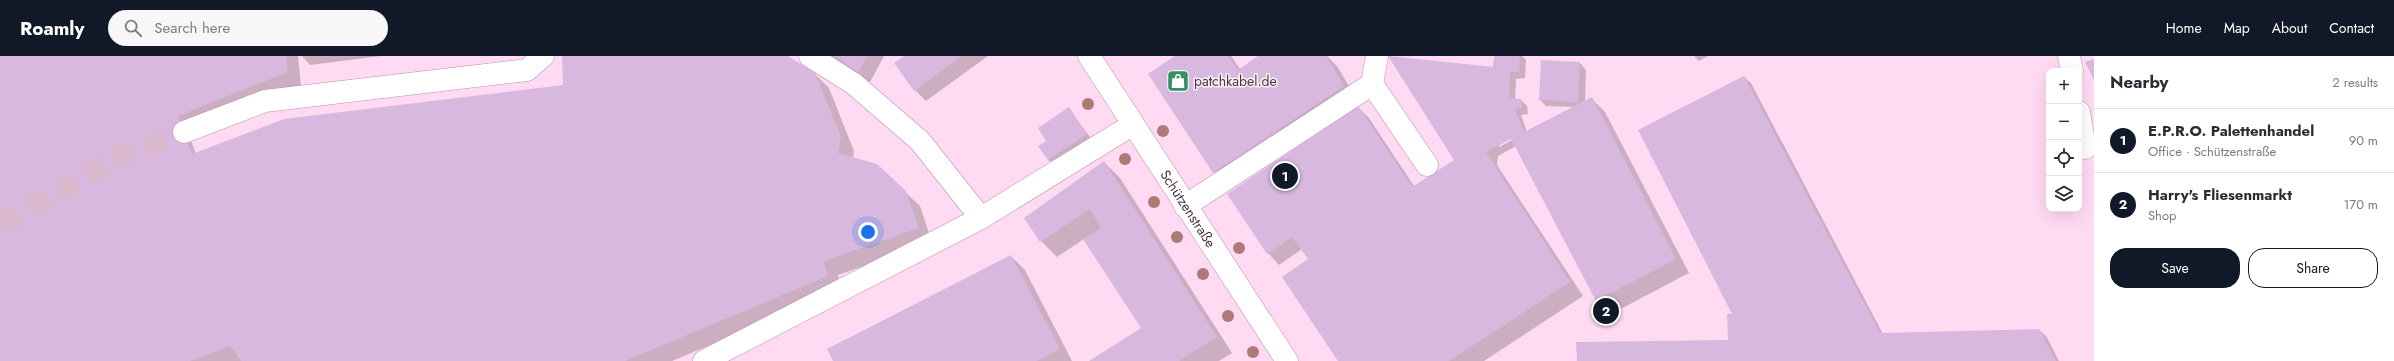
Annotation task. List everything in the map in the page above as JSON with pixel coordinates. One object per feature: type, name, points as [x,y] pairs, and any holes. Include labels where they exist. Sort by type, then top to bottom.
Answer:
[{"type":"street","points":[[184,132],[265,101],[527,70],[543,56]]},
{"type":"street","points":[[810,56],[854,84],[920,141],[981,218]]},
{"type":"street","name":"Schützenstraße","points":[[1089,56],[1132,125],[1287,361]]},
{"type":"street","points":[[1377,56],[1372,84],[1426,165]]},
{"type":"street","points":[[2069,56],[2071,68]]},
{"type":"street","points":[[1185,206],[1372,84]]},
{"type":"street","points":[[704,361],[981,218],[1132,125]]},
{"type":"street","points":[[2082,130],[2085,148]]},
{"type":"building","points":[[0,56],[286,56],[288,72],[178,116],[192,154],[284,119],[563,85],[562,56],[788,56],[815,73],[841,137],[838,153],[877,164],[906,191],[919,228],[824,261],[828,276],[625,361],[241,361],[230,346],[190,361],[0,361]]},
{"type":"building","points":[[834,56],[867,56],[858,72]]},
{"type":"building","points":[[904,56],[961,56],[914,91],[894,63]]},
{"type":"building","points":[[1175,56],[1228,56],[1238,70],[1258,56],[1326,56],[1344,86],[1213,173],[1148,74]]},
{"type":"building","points":[[1388,56],[1494,67],[1494,56],[1520,56],[1519,72],[1510,72],[1509,98],[1521,99],[1522,108],[1515,109],[1524,132],[1592,97],[1676,259],[1596,301],[1511,139],[1486,152],[1570,282],[1449,361],[1338,361],[1282,277],[1308,259],[1292,237],[1267,254],[1227,194],[1358,106],[1412,187],[1454,160]]},
{"type":"building","points":[[2094,59],[2094,80],[2085,62]]},
{"type":"building","points":[[1541,60],[1580,62],[1578,102],[1539,100]]},
{"type":"building","points":[[1744,76],[1880,333],[2039,329],[2056,361],[1577,361],[1576,342],[1728,340],[1727,314],[1732,314],[1638,130]]},
{"type":"building","points":[[1069,107],[1087,134],[1048,160],[1038,146],[1046,141],[1038,128]]},
{"type":"building","points":[[1104,161],[1217,337],[1179,361],[1089,361],[1141,328],[1083,239],[1101,228],[1090,209],[1040,242],[1024,218]]},
{"type":"building","points":[[1011,255],[1060,349],[1037,361],[833,361],[827,349]]},
{"type":"tunnel","points":[[0,225],[123,155],[184,132]]},
{"type":"place","name":"patchkabel.de","points":[[1178,81]]},
{"type":"place","name":"E.P.R.O. Palettenhandel","points":[[1285,176]]},
{"type":"place","name":"Harry's Fliesenmarkt","points":[[1606,311]]}]
